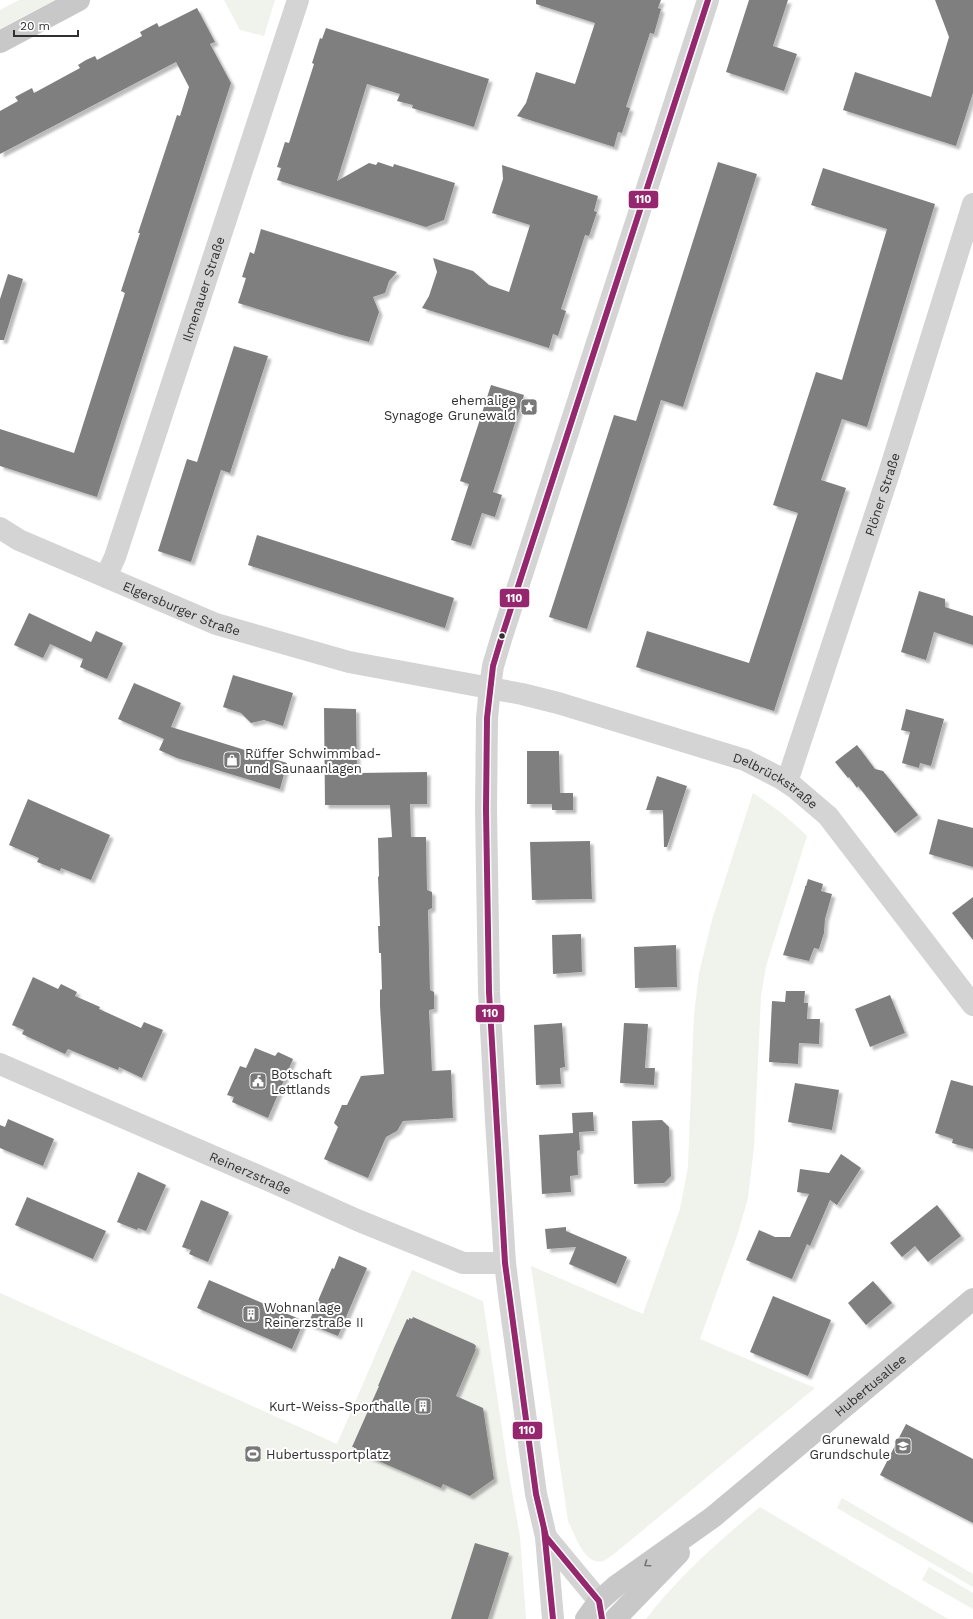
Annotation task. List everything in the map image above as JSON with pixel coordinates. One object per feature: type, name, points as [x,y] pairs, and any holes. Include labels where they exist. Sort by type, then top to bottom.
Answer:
[{"type":"main road","points":[[0,42],[79,0]]},
{"type":"main road","name":"Hubertusallee","points":[[586,1619],[601,1610],[616,1586],[713,1517],[973,1299]]},
{"type":"main road","name":"Hubertusallee","points":[[615,1619],[713,1517]]},
{"type":"street","name":"Ilmenauer Straße","points":[[106,578],[117,549],[298,0]]},
{"type":"street","points":[[553,1619],[546,1537],[536,1494],[505,1263],[489,992],[486,809],[487,718],[493,666],[502,636],[708,0]]},
{"type":"street","name":"Plöner Straße","points":[[787,782],[887,477],[973,204]]},
{"type":"street","name":"Elgersburger Straße","points":[[0,528],[19,540],[216,624],[349,662],[490,688]]},
{"type":"street","name":"Delbrückstraße","points":[[490,688],[558,703],[745,760],[787,782],[828,816],[973,1005]]},
{"type":"street","name":"Reinerzstraße","points":[[0,1064],[356,1220],[462,1263],[505,1263]]},
{"type":"street","points":[[546,1537],[601,1610]]},
{"type":"shaded area","points":[[19,0],[55,0],[0,29],[0,10]]},
{"type":"shaded area","points":[[224,0],[275,0],[264,36],[240,30]]},
{"type":"shaded area","points":[[753,793],[781,813],[807,836],[766,966],[761,996],[754,1146],[748,1198],[737,1236],[700,1339],[815,1388],[614,1554],[603,1561],[596,1561],[590,1559],[585,1554],[568,1521],[531,1266],[643,1314],[680,1209],[688,1167],[694,1015],[699,973],[712,920]]},
{"type":"shaded area","name":"Hubertussportplatz","points":[[412,1270],[483,1301],[507,1463],[520,1537],[526,1619],[0,1619],[0,1293],[337,1444]]},
{"type":"shaded area","points":[[842,1498],[973,1574],[973,1587],[837,1508]]},
{"type":"shaded area","points":[[760,1507],[948,1619],[646,1619],[685,1574],[729,1533]]},
{"type":"shaded area","points":[[929,1567],[973,1593],[973,1609],[922,1580]]},
{"type":"building","points":[[536,0],[661,0],[658,8],[661,9],[654,34],[650,33],[626,107],[630,108],[622,133],[618,132],[614,147],[517,116],[526,103],[536,72],[575,84],[595,23],[536,4]]},
{"type":"building","points":[[749,0],[788,0],[773,46],[797,54],[784,91],[726,72]]},
{"type":"building","points":[[935,0],[973,0],[973,93],[956,146],[843,110],[855,72],[931,97],[949,37]]},
{"type":"building","points":[[197,8],[215,42],[210,44],[231,83],[97,497],[0,466],[0,429],[74,453],[125,293],[121,291],[140,233],[138,233],[177,115],[180,116],[189,87],[176,62],[0,154],[0,111],[18,101],[15,97],[32,88],[34,93],[80,68],[78,65],[86,60],[95,56],[97,60],[142,36],[140,32],[157,23],[159,27]]},
{"type":"building","points":[[326,28],[489,79],[474,127],[412,108],[413,105],[397,101],[400,94],[367,84],[337,181],[369,163],[376,165],[378,162],[393,167],[394,164],[455,183],[444,220],[426,227],[277,180],[281,168],[277,167],[285,142],[289,143],[314,64],[312,63],[320,38],[322,39]]},
{"type":"building","points":[[718,162],[757,174],[683,407],[661,400],[587,629],[549,617],[614,415],[636,421]]},
{"type":"building","points":[[502,165],[598,196],[594,211],[597,212],[589,236],[585,235],[561,309],[566,311],[558,336],[553,334],[549,348],[422,308],[429,296],[437,272],[433,258],[473,271],[489,285],[509,292],[530,225],[492,213],[503,179]]},
{"type":"building","points":[[823,168],[935,204],[867,427],[842,419],[821,480],[846,488],[774,711],[636,667],[647,631],[749,663],[798,513],[773,505],[816,372],[842,380],[887,229],[811,205]]},
{"type":"building","points":[[261,229],[397,272],[389,281],[385,293],[373,297],[379,312],[369,342],[238,303],[246,278],[242,277],[250,252],[254,254]]},
{"type":"building","points":[[8,274],[23,279],[4,340],[0,340],[0,299]]},
{"type":"building","points":[[234,346],[268,356],[230,473],[221,470],[191,562],[158,551],[187,459],[197,462]]},
{"type":"building","points":[[491,385],[524,395],[493,492],[502,495],[495,517],[482,513],[471,546],[451,540],[469,484],[460,481]]},
{"type":"building","points":[[257,535],[454,598],[445,628],[248,565]]},
{"type":"building","points":[[919,591],[945,599],[945,607],[973,616],[973,645],[934,632],[926,660],[901,652]]},
{"type":"building","points":[[29,613],[91,642],[96,631],[123,643],[107,679],[80,667],[83,659],[50,644],[43,658],[14,645]]},
{"type":"building","points":[[233,675],[293,693],[283,726],[264,720],[251,723],[241,713],[223,707]]},
{"type":"building","points":[[134,683],[181,703],[171,727],[287,763],[280,789],[177,758],[159,750],[164,739],[118,719]]},
{"type":"building","points":[[324,708],[356,709],[357,773],[427,772],[427,804],[410,804],[411,837],[426,837],[427,890],[432,892],[432,908],[428,910],[430,990],[434,992],[434,1009],[429,1010],[432,1071],[451,1070],[453,1118],[403,1121],[397,1131],[386,1137],[368,1178],[324,1159],[338,1127],[334,1123],[342,1105],[347,1105],[361,1076],[384,1074],[380,1006],[380,990],[382,989],[381,953],[379,953],[378,926],[380,926],[378,838],[392,837],[390,805],[325,805]]},
{"type":"building","points":[[906,709],[944,719],[931,766],[920,763],[919,768],[902,763],[910,732],[901,730]]},
{"type":"building","points":[[857,745],[875,769],[883,771],[918,815],[895,833],[858,786],[857,788],[835,762]]},
{"type":"building","points":[[527,751],[559,751],[560,793],[573,793],[573,810],[552,810],[552,804],[527,804]]},
{"type":"building","points":[[657,776],[687,786],[667,847],[664,847],[663,810],[646,810]]},
{"type":"building","points":[[28,799],[110,835],[91,880],[61,868],[60,871],[37,862],[39,858],[9,845]]},
{"type":"building","points":[[938,819],[973,828],[973,867],[929,854]]},
{"type":"building","points":[[590,841],[592,899],[532,900],[530,842]]},
{"type":"building","points":[[808,879],[823,884],[821,891],[832,894],[819,949],[814,948],[809,961],[783,955]]},
{"type":"building","points":[[973,897],[973,940],[952,913]]},
{"type":"building","points":[[581,934],[582,972],[553,974],[552,935]]},
{"type":"building","points":[[676,945],[677,987],[635,988],[634,947]]},
{"type":"building","points":[[33,977],[58,989],[61,984],[77,992],[75,996],[100,1007],[99,1009],[141,1028],[144,1022],[163,1030],[142,1078],[119,1067],[118,1070],[68,1049],[65,1054],[22,1034],[24,1030],[12,1025]]},
{"type":"building","points":[[786,991],[805,991],[804,1003],[808,1003],[807,1019],[820,1019],[819,1044],[799,1043],[798,1064],[769,1062],[772,1001],[785,1002]]},
{"type":"building","points":[[890,995],[905,1033],[870,1047],[855,1009]]},
{"type":"building","points":[[562,1023],[565,1067],[560,1068],[561,1084],[536,1085],[534,1025]]},
{"type":"building","points":[[624,1023],[648,1024],[645,1068],[655,1068],[654,1085],[620,1083]]},
{"type":"building","name":"Botschaft Lettlands","points":[[255,1048],[275,1056],[278,1052],[293,1059],[268,1118],[232,1102],[234,1097],[227,1095],[240,1066],[246,1068]]},
{"type":"building","points":[[951,1080],[973,1086],[973,1149],[952,1143],[953,1139],[935,1133]]},
{"type":"building","points":[[795,1083],[839,1090],[832,1130],[788,1122]]},
{"type":"building","points":[[593,1112],[594,1131],[579,1132],[580,1150],[577,1151],[578,1175],[570,1176],[571,1192],[542,1194],[539,1135],[573,1133],[572,1113]]},
{"type":"building","points":[[8,1119],[54,1139],[43,1166],[0,1148],[0,1125],[5,1127]]},
{"type":"building","points":[[662,1120],[669,1127],[671,1176],[664,1183],[634,1184],[632,1121]]},
{"type":"building","points":[[841,1154],[861,1168],[837,1205],[830,1200],[810,1246],[807,1244],[792,1279],[746,1260],[759,1230],[775,1237],[790,1237],[809,1194],[797,1192],[800,1169],[829,1173]]},
{"type":"building","points":[[138,1172],[166,1185],[146,1231],[138,1228],[137,1230],[117,1222]]},
{"type":"building","points":[[27,1197],[106,1231],[93,1259],[15,1225]]},
{"type":"building","points":[[201,1200],[229,1212],[208,1262],[189,1254],[191,1250],[182,1247]]},
{"type":"building","points":[[937,1205],[961,1236],[928,1262],[915,1246],[902,1257],[890,1243]]},
{"type":"building","points":[[566,1227],[566,1231],[627,1257],[616,1284],[569,1264],[576,1247],[547,1249],[545,1229]]},
{"type":"building","points":[[339,1256],[367,1268],[338,1336],[308,1324],[332,1268],[334,1269]]},
{"type":"building","name":"Wohnanlage Reinerzstraße II","points":[[209,1280],[304,1321],[292,1349],[197,1308]]},
{"type":"building","points":[[873,1281],[892,1303],[866,1325],[848,1303]]},
{"type":"building","points":[[773,1296],[831,1320],[808,1376],[750,1352]]},
{"type":"building","name":"Kurt-Weiss-Sporthalle","points":[[413,1317],[476,1346],[456,1396],[483,1408],[494,1479],[470,1496],[443,1484],[441,1488],[353,1450],[354,1447],[352,1447],[407,1319],[412,1319]]},
{"type":"building","points":[[906,1424],[973,1459],[973,1523],[880,1475]]},
{"type":"building","points":[[475,1543],[509,1553],[488,1619],[451,1619]]},
{"type":"transit line","name":"110","points":[[602,1619],[599,1601],[546,1537],[536,1494],[505,1263],[489,992],[486,809],[487,718],[493,666],[502,636],[708,0]]},
{"type":"transit line","name":"110","points":[[544,1529],[553,1619]]},
{"type":"place","name":"ehemalige Synagoge Grunewald","points":[[529,407]]},
{"type":"place","name":"Rüffer Schwimmbad- und Saunaanlagen","points":[[232,760]]},
{"type":"place","name":"Botschaft Lettlands","points":[[258,1081]]},
{"type":"place","name":"Wohnanlage Reinerzstraße II","points":[[251,1314]]},
{"type":"place","name":"Kurt-Weiss-Sporthalle","points":[[423,1406]]},
{"type":"place","name":"Grunewald Grundschule","points":[[903,1446]]},
{"type":"place","name":"Hubertussportplatz","points":[[253,1454]]}]
